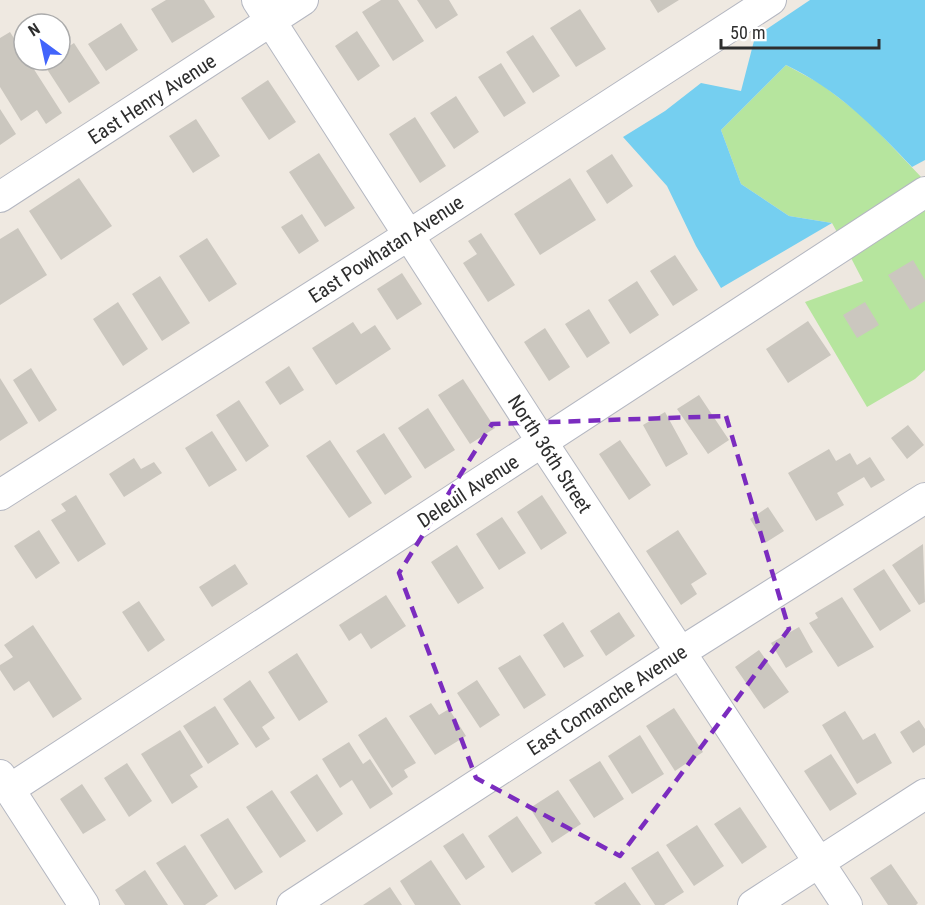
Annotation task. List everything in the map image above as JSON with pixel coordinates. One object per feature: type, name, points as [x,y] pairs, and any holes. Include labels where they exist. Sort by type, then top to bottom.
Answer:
[{"type":"street","name":"East Henry Avenue","points":[[0,197],[264,11],[303,0]]},
{"type":"street","name":"East Powhatan Avenue","points":[[0,495],[409,235],[771,0]]},
{"type":"street","name":"North 36th Street","points":[[264,11],[542,442],[847,905]]},
{"type":"street","name":"Deleuil Avenue","points":[[5,782],[542,442],[925,192]]},
{"type":"street","name":"East Comanche Avenue","points":[[292,905],[681,652],[925,498]]},
{"type":"street","points":[[5,782],[84,905]]},
{"type":"street","points":[[753,905],[925,794]]},
{"type":"highlighted area","points":[[726,416],[789,629],[620,856],[476,778],[399,573],[492,424]]},
{"type":"green space","points":[[786,65],[821,84],[865,118],[923,179],[838,234],[832,223],[789,216],[741,184],[721,130]]},
{"type":"green space","points":[[925,207],[925,370],[915,379],[867,407],[805,302],[863,281],[850,256]]},
{"type":"water","points":[[810,0],[925,0],[925,160],[912,167],[869,123],[838,97],[822,85],[786,65],[721,130],[741,184],[789,216],[832,223],[721,288],[696,246],[667,186],[623,137],[665,111],[701,83],[741,91],[755,37]]},
{"type":"building","points":[[166,0],[204,0],[215,17],[172,43],[151,9]]},
{"type":"building","points":[[381,0],[398,0],[424,41],[393,61],[362,12]]},
{"type":"building","points":[[417,0],[449,0],[458,15],[436,29]]},
{"type":"building","points":[[650,0],[679,0],[658,13]]},
{"type":"building","points":[[580,9],[606,49],[576,67],[550,28]]},
{"type":"building","points":[[121,23],[138,50],[106,71],[88,44]]},
{"type":"building","points":[[357,31],[380,66],[358,81],[335,46]]},
{"type":"building","points":[[10,32],[12,35],[12,72],[36,72],[62,113],[46,124],[37,110],[21,121],[0,87],[0,38]]},
{"type":"building","points":[[533,35],[560,76],[533,93],[506,52]]},
{"type":"building","points":[[74,43],[100,83],[69,103],[49,72],[72,72],[72,44]]},
{"type":"building","points":[[501,63],[526,103],[504,117],[478,77]]},
{"type":"building","points":[[268,80],[296,122],[269,140],[241,98]]},
{"type":"building","points":[[456,96],[479,132],[454,149],[430,113]]},
{"type":"building","points":[[0,109],[16,134],[0,145]]},
{"type":"building","points":[[415,117],[446,166],[420,183],[389,134]]},
{"type":"building","points":[[196,119],[220,156],[193,173],[169,136]]},
{"type":"building","points":[[319,153],[355,208],[325,227],[289,172]]},
{"type":"building","points":[[612,154],[633,186],[607,204],[586,171]]},
{"type":"building","points":[[79,178],[112,226],[61,260],[29,211]]},
{"type":"building","points":[[570,178],[596,220],[540,255],[514,214]]},
{"type":"building","points":[[302,214],[319,241],[299,254],[281,227]]},
{"type":"building","points":[[18,228],[47,275],[0,305],[0,239]]},
{"type":"building","points":[[481,233],[515,285],[488,302],[463,263],[477,254],[468,241]]},
{"type":"building","points":[[207,238],[237,284],[209,302],[179,256]]},
{"type":"building","points":[[675,255],[698,290],[673,306],[650,271]]},
{"type":"building","points":[[913,260],[925,280],[925,301],[910,310],[888,275]]},
{"type":"building","points":[[402,273],[422,304],[397,320],[377,289]]},
{"type":"building","points":[[160,276],[190,323],[162,341],[132,294]]},
{"type":"building","points":[[637,281],[659,315],[630,334],[608,300]]},
{"type":"building","points":[[118,302],[148,349],[123,366],[93,319]]},
{"type":"building","points":[[865,302],[879,325],[857,338],[843,315]]},
{"type":"building","points":[[589,309],[610,343],[587,358],[565,324]]},
{"type":"building","points":[[808,321],[831,355],[788,383],[766,349]]},
{"type":"building","points":[[353,322],[361,334],[375,325],[391,349],[336,385],[312,348]]},
{"type":"building","points":[[545,328],[570,367],[549,381],[524,342]]},
{"type":"building","points":[[289,366],[304,390],[280,405],[265,382]]},
{"type":"building","points":[[31,368],[57,410],[39,422],[13,380]]},
{"type":"building","points":[[0,378],[28,423],[0,441]]},
{"type":"building","points":[[463,379],[495,428],[470,444],[438,395]]},
{"type":"building","points":[[699,395],[729,440],[708,454],[677,409]]},
{"type":"building","points":[[239,400],[269,446],[246,462],[216,415]]},
{"type":"building","points":[[428,408],[455,450],[425,469],[398,428]]},
{"type":"building","points":[[665,412],[688,454],[666,467],[643,425]]},
{"type":"building","points":[[908,425],[924,445],[907,459],[891,438]]},
{"type":"building","points":[[212,431],[237,470],[209,487],[185,448]]},
{"type":"building","points":[[384,433],[412,477],[385,495],[356,451]]},
{"type":"building","points":[[330,440],[372,503],[349,518],[306,456]]},
{"type":"building","points":[[620,440],[651,485],[629,500],[599,454]]},
{"type":"building","points":[[829,449],[836,461],[850,453],[857,465],[870,457],[885,480],[871,488],[864,477],[837,493],[844,505],[816,521],[788,473]]},
{"type":"building","points":[[134,458],[141,469],[154,462],[162,473],[124,497],[109,474]]},
{"type":"building","points":[[76,495],[106,544],[78,562],[51,520],[66,511],[61,504]]},
{"type":"building","points":[[542,495],[567,533],[541,550],[517,512]]},
{"type":"building","points":[[768,507],[784,531],[765,543],[750,519]]},
{"type":"building","points":[[502,517],[526,553],[499,570],[476,534]]},
{"type":"building","points":[[39,530],[60,563],[36,579],[14,546]]},
{"type":"building","points":[[678,530],[707,574],[691,584],[697,594],[681,605],[646,551]]},
{"type":"building","points":[[923,544],[925,602],[919,605],[892,565]]},
{"type":"building","points":[[457,545],[484,588],[458,604],[431,562]]},
{"type":"building","points":[[235,564],[248,584],[212,607],[199,587]]},
{"type":"building","points":[[884,569],[911,611],[880,631],[853,589]]},
{"type":"building","points":[[386,595],[406,626],[371,649],[361,633],[349,641],[339,625]]},
{"type":"building","points":[[842,597],[874,647],[838,667],[809,623],[818,618],[815,613]]},
{"type":"building","points":[[139,601],[165,640],[148,652],[122,612]]},
{"type":"building","points":[[619,612],[635,636],[606,656],[590,631]]},
{"type":"building","points":[[563,622],[584,656],[564,668],[543,635]]},
{"type":"building","points":[[33,625],[82,699],[53,718],[29,681],[14,691],[0,670],[0,665],[13,657],[4,645]]},
{"type":"building","points":[[799,627],[813,652],[786,668],[771,643]]},
{"type":"building","points":[[759,650],[789,692],[764,709],[735,667]]},
{"type":"building","points":[[297,653],[328,702],[299,721],[268,672]]},
{"type":"building","points":[[520,655],[546,695],[524,709],[498,668]]},
{"type":"building","points":[[250,680],[275,718],[262,727],[270,739],[256,748],[223,699]]},
{"type":"building","points":[[477,680],[500,715],[480,728],[457,693]]},
{"type":"building","points":[[431,703],[439,715],[449,709],[466,736],[435,755],[409,716]]},
{"type":"building","points":[[215,706],[239,744],[208,764],[183,726]]},
{"type":"building","points":[[674,708],[703,752],[675,771],[646,726]]},
{"type":"building","points":[[845,711],[863,740],[875,733],[892,763],[857,784],[822,725]]},
{"type":"building","points":[[386,717],[416,763],[404,770],[408,777],[392,788],[358,735]]},
{"type":"building","points":[[919,720],[925,729],[925,745],[913,753],[900,732]]},
{"type":"building","points":[[180,730],[203,767],[190,775],[198,787],[172,804],[141,754]]},
{"type":"building","points":[[640,735],[664,774],[632,794],[608,756]]},
{"type":"building","points":[[349,742],[363,764],[370,759],[393,794],[370,809],[352,780],[340,788],[322,759]]},
{"type":"building","points":[[831,754],[857,794],[830,811],[804,771]]},
{"type":"building","points":[[600,761],[624,799],[594,818],[569,780]]},
{"type":"building","points":[[127,763],[152,801],[129,817],[104,778]]},
{"type":"building","points":[[317,774],[343,814],[317,832],[290,792]]},
{"type":"building","points":[[82,784],[106,820],[83,834],[60,799]]},
{"type":"building","points":[[272,790],[306,841],[280,858],[246,807]]},
{"type":"building","points":[[558,790],[581,824],[552,843],[530,808]]},
{"type":"building","points":[[740,807],[767,847],[742,864],[714,824]]},
{"type":"building","points":[[517,816],[542,853],[512,873],[488,836]]},
{"type":"building","points":[[228,818],[263,872],[235,890],[200,835]]},
{"type":"building","points":[[697,825],[724,866],[694,886],[666,845]]},
{"type":"building","points":[[463,833],[485,867],[466,880],[443,846]]},
{"type":"building","points":[[185,845],[218,896],[205,905],[184,905],[156,863]]},
{"type":"building","points":[[658,851],[684,892],[664,905],[655,905],[631,868]]},
{"type":"building","points":[[431,860],[461,905],[415,905],[400,881]]},
{"type":"building","points":[[891,864],[918,903],[916,905],[888,905],[870,878]]},
{"type":"building","points":[[145,870],[168,905],[125,905],[115,890]]},
{"type":"building","points":[[625,882],[641,905],[596,905],[594,903]]},
{"type":"building","points":[[390,887],[402,905],[363,905]]}]
